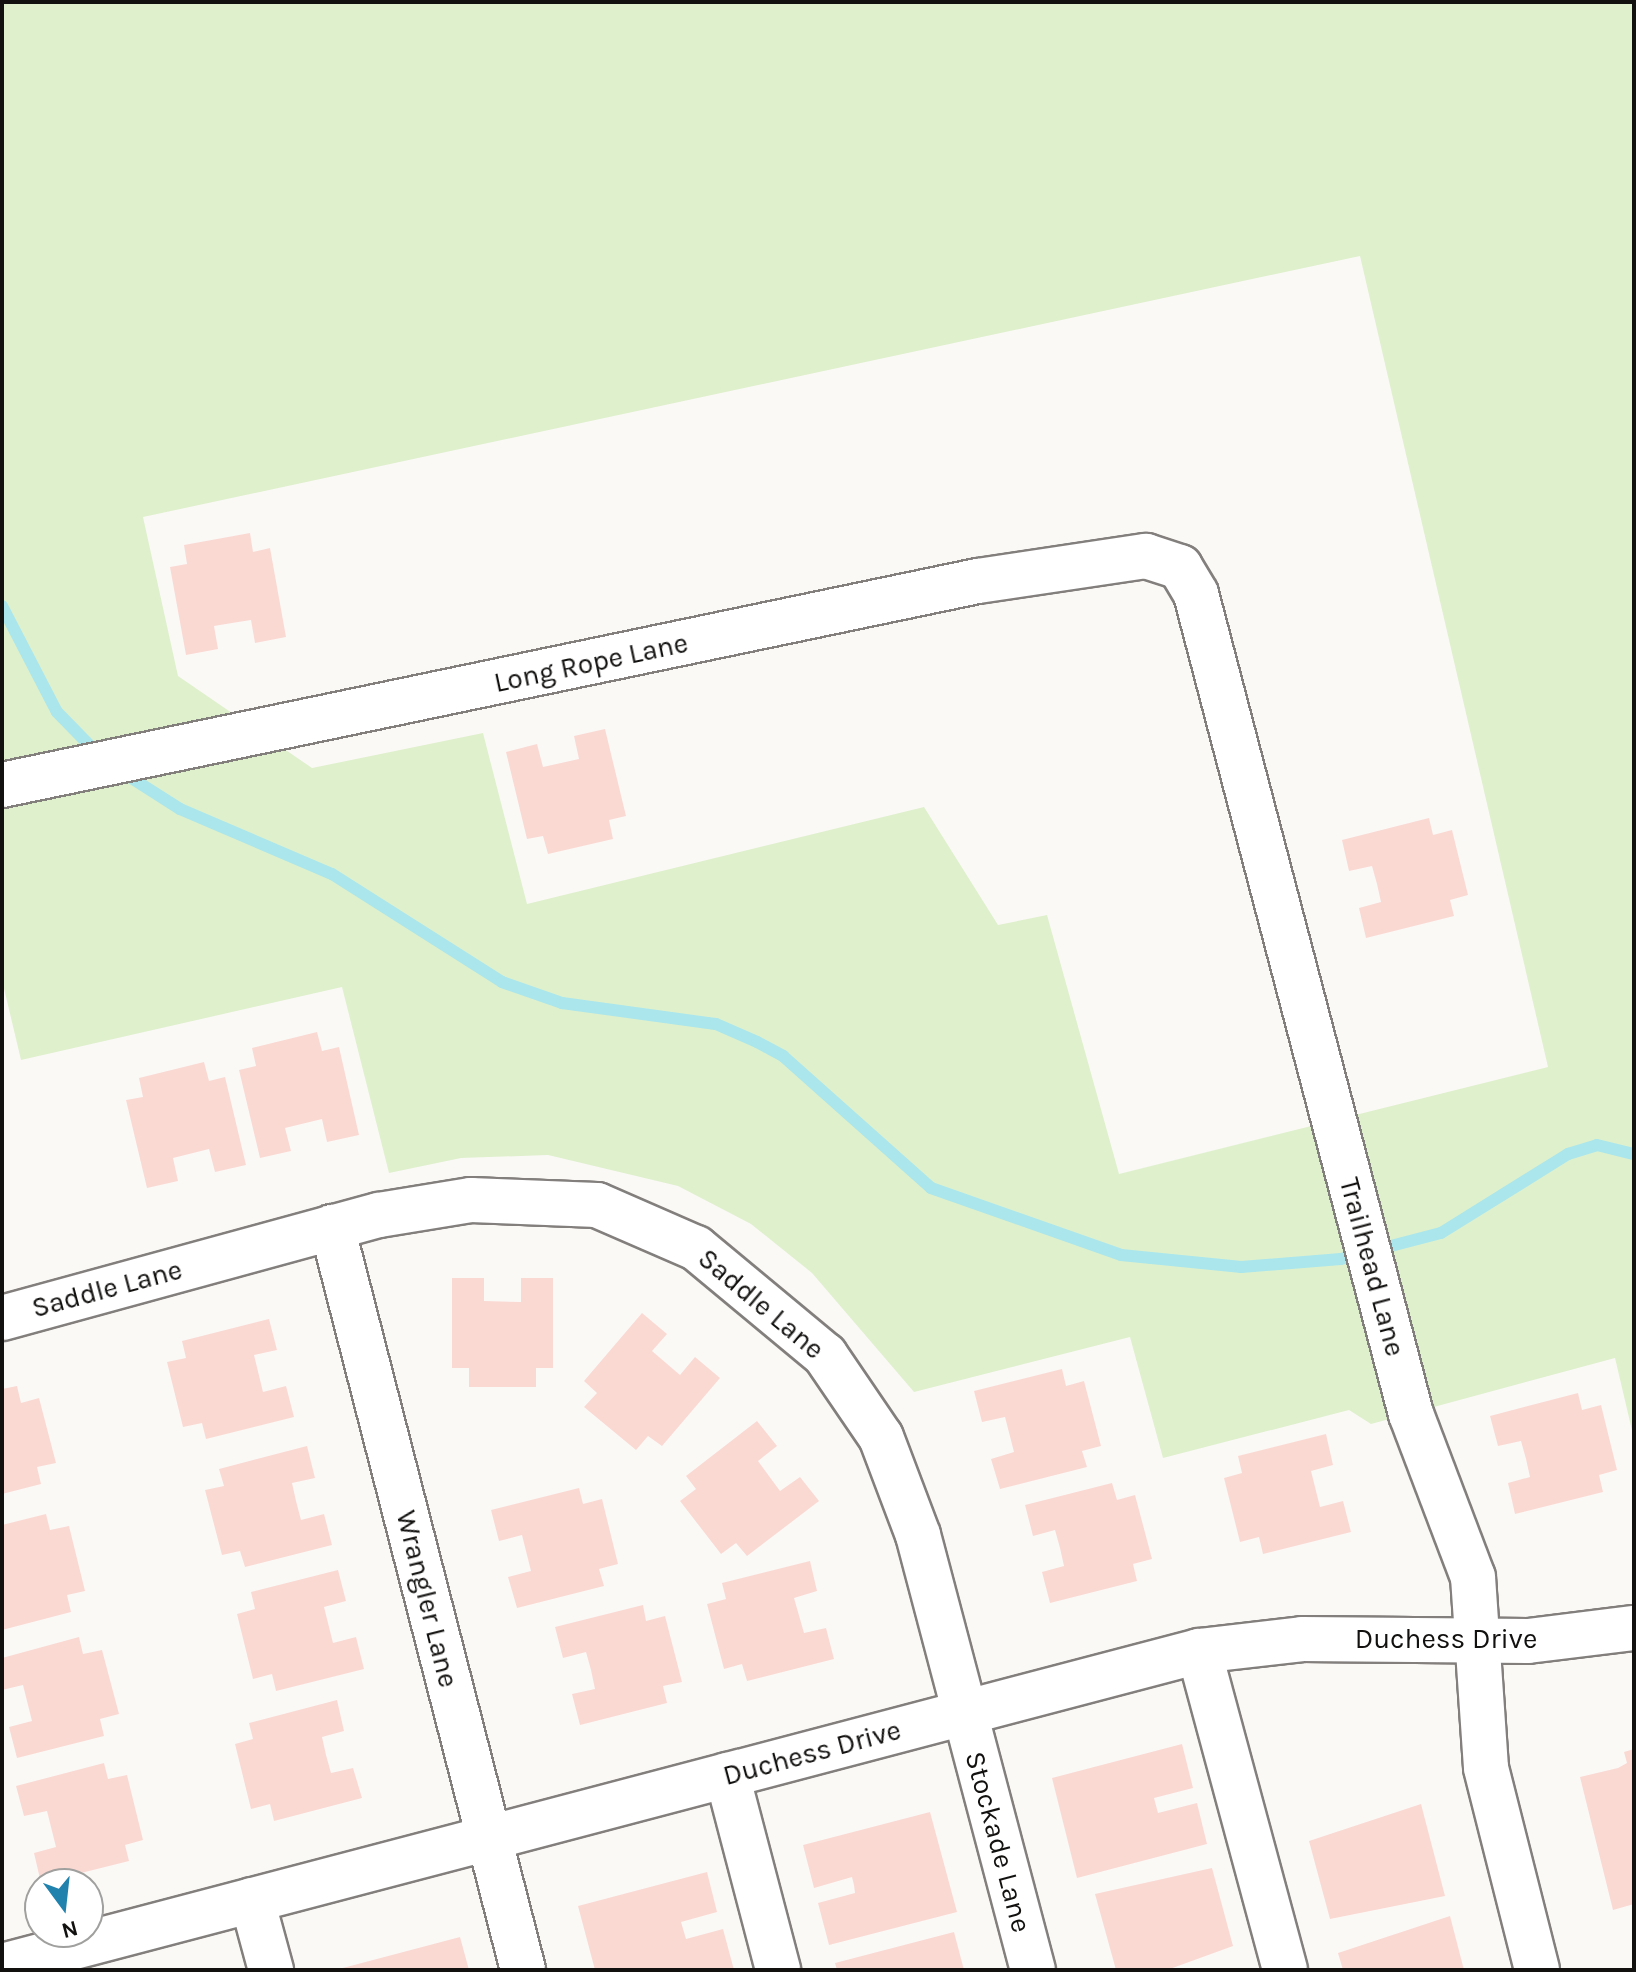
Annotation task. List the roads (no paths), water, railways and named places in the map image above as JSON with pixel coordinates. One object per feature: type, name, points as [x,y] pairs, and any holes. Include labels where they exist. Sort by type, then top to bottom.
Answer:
[{"type":"street","name":"Long Rope Lane","points":[[2,785],[978,581],[1146,556],[1180,567]]},
{"type":"street","name":"Trailhead Lane","points":[[1180,567],[1196,594],[1411,1414],[1466,1554],[1482,1642],[1486,1768],[1537,1970]]},
{"type":"street","name":"Saddle Lane","points":[[2,1318],[332,1227],[471,1200],[597,1205],[650,1223],[740,1280],[825,1355],[881,1437],[918,1535],[962,1713]]},
{"type":"street","name":"Wrangler Lane","points":[[332,1227],[523,1970]]},
{"type":"street","name":"Duchess Drive","points":[[2,1966],[1199,1651],[1302,1639],[1482,1642],[1634,1628]]},
{"type":"street","points":[[1199,1651],[1285,1970]]},
{"type":"street","name":"Stockade Lane","points":[[962,1713],[1033,1970]]},
{"type":"street","points":[[727,1775],[778,1970]]},
{"type":"street","points":[[252,1900],[271,1970]]},
{"type":"waterway","points":[[2,606],[57,712],[97,753]]},
{"type":"waterway","points":[[122,772],[180,809],[332,874],[502,982],[562,1003],[716,1024],[757,1042],[783,1056],[931,1188],[1121,1255],[1241,1267],[1341,1259],[1441,1233],[1568,1154],[1597,1145],[1634,1154]]}]
